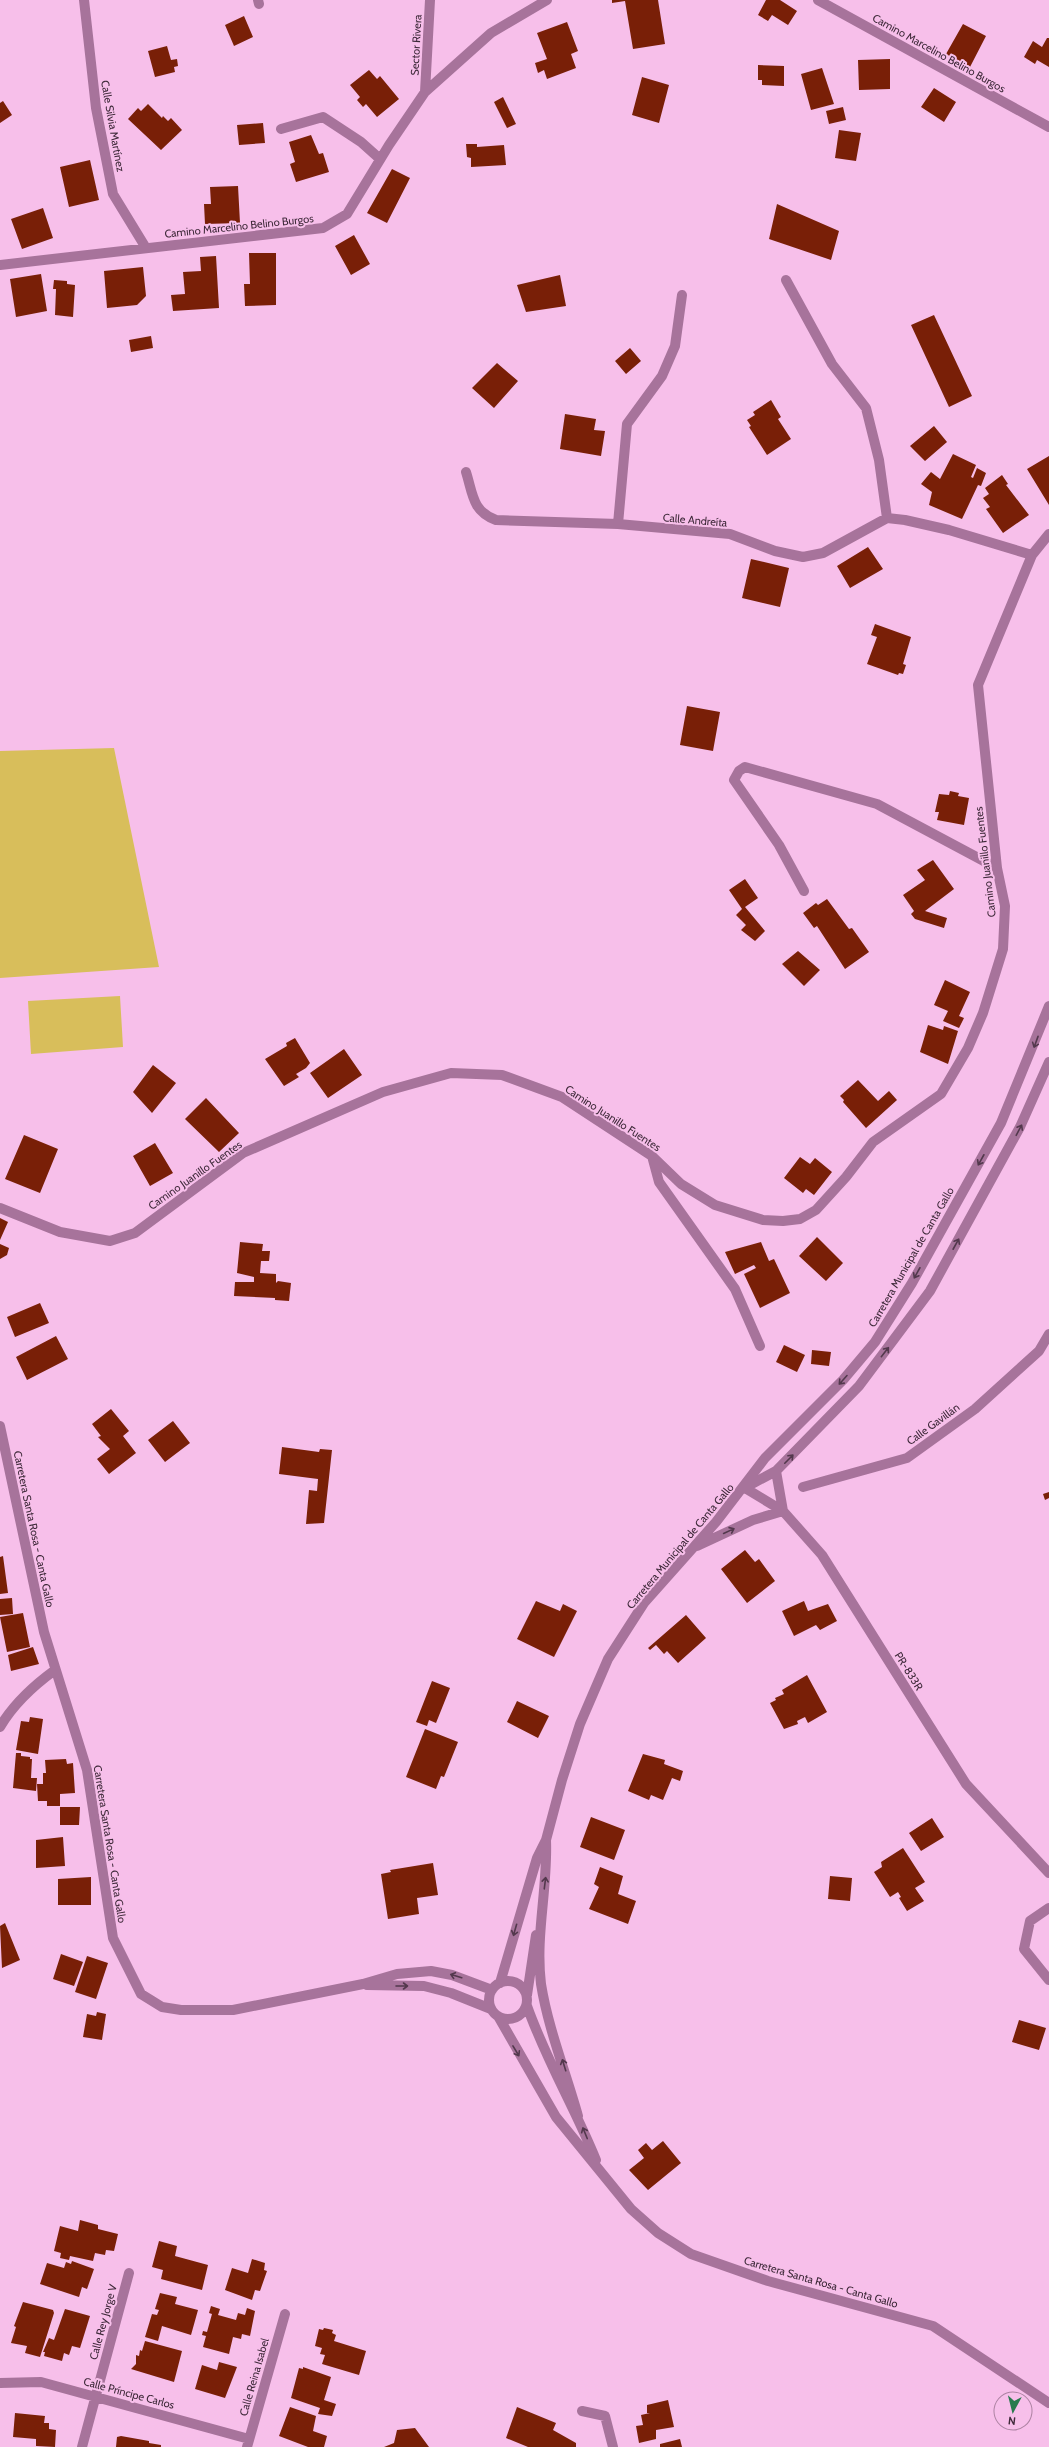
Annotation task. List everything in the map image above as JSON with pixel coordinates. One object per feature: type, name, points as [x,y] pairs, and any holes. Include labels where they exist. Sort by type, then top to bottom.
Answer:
[{"type":"street","name":"Calle Silvia Martínez","points":[[84,0],[96,108],[114,194],[146,248]]},
{"type":"street","name":"Sector Rivera","points":[[425,92],[430,0]]},
{"type":"street","name":"Camino Marcelino Belino Burgos","points":[[1,263],[324,228],[347,214],[380,159],[425,92],[491,33],[547,0]]},
{"type":"street","name":"Camino Marcelino Belino Burgos","points":[[818,0],[1049,127]]},
{"type":"street","points":[[281,129],[323,117],[361,142],[380,159]]},
{"type":"street","points":[[786,280],[832,364],[866,408],[879,460],[887,518],[905,520],[949,530],[1032,555]]},
{"type":"street","points":[[618,524],[627,424],[662,376],[675,346],[682,295]]},
{"type":"street","name":"Calle Andreíta","points":[[466,472],[478,508],[484,515],[496,520],[618,524],[730,534],[775,551],[803,557],[823,553],[887,518]]},
{"type":"street","name":"Camino Juanillo Fuentes","points":[[0,1208],[60,1232],[110,1241],[135,1232],[243,1153],[383,1092],[451,1073],[502,1075],[562,1097],[652,1156],[681,1184],[715,1205],[763,1220],[783,1221],[800,1219],[816,1210],[846,1177],[873,1142],[941,1094],[968,1048],[983,1013],[1003,949],[1005,906],[997,868],[978,685],[1032,555],[1049,534]]},
{"type":"street","points":[[804,891],[779,845],[734,780],[739,771],[745,767],[877,804],[997,868]]},
{"type":"street","name":"Carretera Municipal de Canta Gallo","points":[[496,1987],[537,1858],[546,1840],[562,1780],[580,1724],[608,1659],[644,1603],[694,1548],[745,1488],[765,1458],[843,1380],[875,1342],[912,1283],[1001,1123],[1049,1006]]},
{"type":"street","name":"Carretera Municipal de Canta Gallo","points":[[745,1488],[776,1471],[858,1386],[930,1291],[1020,1127],[1049,1062]]},
{"type":"street","points":[[652,1156],[658,1182],[735,1289],[760,1346]]},
{"type":"street","name":"Calle Gavillán","points":[[803,1487],[907,1458],[975,1409],[1039,1351],[1049,1334]]},
{"type":"street","name":"Carretera Santa Rosa - Canta Gallo","points":[[0,1426],[44,1632],[87,1770],[113,1938],[141,1994],[162,2007],[181,2010],[233,2010],[363,1984],[397,1974],[431,1971],[452,1974],[496,1987]]},
{"type":"street","points":[[694,1548],[753,1520],[783,1511],[776,1471]]},
{"type":"street","name":"PR-833R","points":[[745,1488],[783,1511],[822,1555],[966,1784],[1049,1873]]},
{"type":"street","points":[[0,1727],[9,1711],[32,1687],[55,1670]]},
{"type":"street","name":"Carretera Municipal de Canta Gallo","points":[[527,2002],[531,1957],[541,1910],[546,1874],[546,1840]]},
{"type":"street","points":[[1049,1908],[1030,1921],[1024,1949],[1049,1980]]},
{"type":"street","name":"Carretera Municipal de Canta Gallo","points":[[541,1910],[542,1984],[578,2116]]},
{"type":"street","points":[[510,1981],[519,1984],[527,2002],[521,2015],[512,2019],[494,2012],[489,1999],[496,1987],[510,1981]]},
{"type":"street","name":"Carretera Santa Rosa - Canta Gallo","points":[[363,1984],[376,1986],[424,1986],[451,1993],[494,2012],[556,2117],[600,2169],[631,2209],[658,2233],[691,2254],[768,2281],[933,2326],[1049,2402]]},
{"type":"street","name":"Carretera Santa Rosa - Canta Gallo","points":[[527,2002],[554,2073],[578,2116],[600,2169]]},
{"type":"street","name":"Calle Rey Jorge V","points":[[82,2447],[129,2273]]},
{"type":"street","name":"Calle Reina Isabel","points":[[248,2443],[285,2314]]},
{"type":"street","name":"Calle Príncipe Carlos","points":[[0,2384],[41,2382],[96,2396],[248,2443]]},
{"type":"street","points":[[582,2411],[605,2416],[613,2447]]},
{"type":"shaded area","points":[[114,748],[159,967],[0,978],[0,751]]},
{"type":"shaded area","points":[[120,996],[123,1047],[31,1054],[28,1001]]},
{"type":"building","points":[[612,0],[658,0],[665,44],[633,49],[625,1],[612,3]]},
{"type":"building","points":[[766,0],[780,0],[797,11],[788,25],[772,15],[768,21],[758,15]]},
{"type":"building","points":[[244,16],[253,37],[234,46],[225,25]]},
{"type":"building","points":[[567,22],[578,51],[571,54],[576,68],[547,79],[544,70],[538,73],[535,63],[547,59],[537,33]]},
{"type":"building","points":[[963,24],[986,36],[970,67],[946,54]]},
{"type":"building","points":[[1047,38],[1049,38],[1049,67],[1037,60],[1035,64],[1024,57],[1033,41],[1042,47]]},
{"type":"building","points":[[167,46],[171,60],[177,59],[178,66],[174,67],[175,72],[155,77],[148,51]]},
{"type":"building","points":[[890,59],[890,89],[859,90],[858,60]]},
{"type":"building","points":[[758,65],[784,66],[784,86],[762,85],[762,80],[758,80]]},
{"type":"building","points":[[822,68],[834,104],[811,110],[801,74]]},
{"type":"building","points":[[369,70],[377,79],[380,76],[399,99],[377,117],[366,104],[363,107],[357,100],[360,97],[350,85]]},
{"type":"building","points":[[642,77],[669,85],[659,123],[632,115]]},
{"type":"building","points":[[934,88],[956,102],[944,122],[921,107]]},
{"type":"building","points":[[503,97],[516,124],[507,128],[494,102]]},
{"type":"building","points":[[3,101],[12,115],[0,123],[0,103]]},
{"type":"building","points":[[148,104],[162,118],[163,116],[168,121],[171,118],[182,130],[161,150],[128,119],[138,108],[141,111]]},
{"type":"building","points":[[843,107],[846,120],[829,124],[826,111]]},
{"type":"building","points":[[263,123],[265,143],[239,145],[237,125]]},
{"type":"building","points":[[839,130],[861,133],[856,161],[835,158]]},
{"type":"building","points":[[311,135],[319,154],[323,153],[329,172],[296,182],[290,164],[295,162],[289,142]]},
{"type":"building","points":[[466,144],[477,144],[477,147],[504,145],[506,165],[471,167],[471,158],[467,157]]},
{"type":"building","points":[[90,160],[99,200],[69,207],[60,167]]},
{"type":"building","points":[[392,169],[410,178],[387,223],[367,213]]},
{"type":"building","points":[[238,186],[240,223],[205,224],[204,204],[211,204],[210,187]]},
{"type":"building","points":[[777,204],[839,231],[831,260],[769,239]]},
{"type":"building","points":[[43,208],[53,238],[22,249],[11,219]]},
{"type":"building","points":[[354,235],[370,264],[351,275],[335,246]]},
{"type":"building","points":[[249,253],[276,253],[276,305],[245,306],[244,284],[250,284]]},
{"type":"building","points":[[216,256],[219,308],[173,311],[171,295],[185,294],[183,272],[201,271],[200,257]]},
{"type":"building","points":[[143,267],[146,296],[137,305],[107,308],[104,271]]},
{"type":"building","points":[[41,274],[47,311],[16,317],[10,279]]},
{"type":"building","points":[[560,275],[566,306],[526,312],[517,285]]},
{"type":"building","points":[[54,280],[67,281],[67,284],[75,285],[73,317],[55,315],[56,289],[53,289]]},
{"type":"building","points":[[934,315],[972,396],[949,407],[911,325]]},
{"type":"building","points":[[151,336],[153,348],[131,352],[129,340]]},
{"type":"building","points":[[630,348],[641,361],[626,374],[615,361]]},
{"type":"building","points":[[497,363],[518,381],[494,408],[472,388]]},
{"type":"building","points":[[771,400],[781,417],[778,419],[791,439],[767,455],[749,427],[751,426],[747,420],[755,415],[753,412]]},
{"type":"building","points":[[565,414],[596,419],[594,430],[605,431],[601,456],[560,449]]},
{"type":"building","points":[[934,426],[947,442],[925,461],[910,446]]},
{"type":"building","points":[[953,454],[976,465],[971,477],[973,478],[977,468],[986,473],[981,486],[978,485],[962,519],[929,505],[932,492],[921,484],[931,472],[940,479]]},
{"type":"building","points":[[1049,456],[1049,505],[1027,469]]},
{"type":"building","points":[[1002,475],[1008,484],[1006,485],[1029,515],[1003,533],[986,509],[990,507],[983,498],[989,494],[985,488]]},
{"type":"building","points":[[868,547],[883,569],[850,588],[837,566]]},
{"type":"building","points":[[751,559],[789,568],[780,607],[742,598]]},
{"type":"building","points":[[875,624],[911,637],[903,664],[906,665],[903,674],[899,673],[898,675],[867,664],[877,637],[871,635]]},
{"type":"building","points":[[687,706],[720,712],[713,751],[680,745]]},
{"type":"building","points":[[950,791],[959,793],[958,796],[969,798],[964,825],[937,820],[939,812],[935,812],[939,794],[949,795]]},
{"type":"building","points":[[933,860],[954,889],[925,911],[947,918],[944,928],[915,919],[911,914],[914,911],[903,895],[925,880],[917,870]]},
{"type":"building","points":[[745,879],[758,898],[745,907],[765,931],[755,941],[741,930],[746,925],[736,915],[742,909],[729,890]]},
{"type":"building","points":[[827,899],[849,929],[852,928],[869,952],[845,969],[817,926],[814,928],[803,913],[816,903],[818,905]]},
{"type":"building","points":[[798,951],[820,970],[804,986],[782,964]]},
{"type":"building","points":[[945,980],[970,992],[959,1016],[964,1018],[959,1028],[943,1021],[948,1011],[934,1005]]},
{"type":"building","points":[[928,1025],[943,1030],[944,1026],[958,1031],[948,1064],[920,1052]]},
{"type":"building","points":[[295,1038],[310,1063],[306,1068],[296,1074],[299,1077],[284,1086],[265,1059],[287,1046],[286,1043]]},
{"type":"building","points":[[344,1049],[362,1075],[328,1098],[310,1073]]},
{"type":"building","points":[[153,1065],[176,1083],[152,1113],[133,1092]]},
{"type":"building","points":[[858,1080],[878,1101],[889,1091],[897,1100],[866,1128],[843,1102],[844,1100],[840,1096]]},
{"type":"building","points":[[206,1098],[239,1133],[219,1152],[185,1119]]},
{"type":"building","points":[[24,1135],[58,1149],[40,1193],[5,1179]]},
{"type":"building","points":[[155,1143],[173,1173],[150,1186],[133,1156]]},
{"type":"building","points":[[800,1157],[810,1164],[815,1158],[832,1172],[814,1195],[806,1189],[803,1193],[784,1178]]},
{"type":"building","points":[[0,1218],[8,1222],[0,1240]]},
{"type":"building","points":[[817,1237],[843,1263],[826,1281],[799,1256]]},
{"type":"building","points":[[240,1242],[263,1244],[262,1251],[270,1251],[269,1261],[261,1261],[260,1273],[276,1274],[276,1283],[278,1281],[291,1283],[289,1301],[275,1300],[275,1298],[234,1296],[235,1282],[254,1282],[254,1277],[237,1273]]},
{"type":"building","points":[[761,1242],[769,1261],[774,1259],[790,1293],[760,1308],[744,1274],[756,1268],[754,1265],[735,1274],[725,1252]]},
{"type":"building","points":[[0,1244],[9,1248],[7,1255],[0,1259]]},
{"type":"building","points":[[40,1303],[49,1323],[15,1337],[7,1317]]},
{"type":"building","points":[[56,1336],[68,1359],[27,1380],[16,1357]]},
{"type":"building","points":[[784,1345],[805,1355],[797,1372],[776,1362]]},
{"type":"building","points":[[812,1350],[831,1352],[829,1366],[811,1364]]},
{"type":"building","points":[[111,1409],[129,1431],[123,1436],[136,1453],[109,1474],[97,1459],[110,1449],[98,1437],[101,1436],[92,1424]]},
{"type":"building","points":[[173,1421],[190,1443],[165,1462],[148,1440]]},
{"type":"building","points":[[282,1447],[319,1452],[320,1449],[332,1450],[324,1523],[306,1524],[309,1490],[317,1491],[318,1479],[279,1474]]},
{"type":"building","points":[[1049,1492],[1049,1498],[1045,1500],[1043,1494]]},
{"type":"building","points":[[745,1550],[755,1562],[759,1559],[775,1581],[747,1603],[721,1569]]},
{"type":"building","points":[[3,1556],[8,1593],[0,1594],[0,1557]]},
{"type":"building","points":[[12,1598],[13,1614],[0,1615],[0,1599]]},
{"type":"building","points":[[536,1601],[560,1611],[563,1604],[577,1611],[554,1657],[517,1639]]},
{"type":"building","points":[[804,1601],[808,1611],[828,1604],[837,1621],[820,1630],[816,1625],[794,1636],[782,1611]]},
{"type":"building","points":[[23,1613],[30,1647],[7,1652],[0,1617]]},
{"type":"building","points":[[686,1615],[706,1638],[678,1663],[667,1651],[664,1654],[656,1645],[650,1650],[648,1648]]},
{"type":"building","points":[[33,1647],[39,1664],[11,1671],[8,1655]]},
{"type":"building","points":[[807,1675],[827,1712],[808,1723],[805,1717],[797,1721],[798,1724],[784,1729],[770,1703],[776,1700],[775,1698],[784,1694],[782,1690]]},
{"type":"building","points":[[432,1681],[450,1688],[436,1723],[429,1720],[427,1726],[416,1722]]},
{"type":"building","points":[[517,1701],[549,1716],[538,1738],[507,1722]]},
{"type":"building","points":[[30,1717],[43,1719],[38,1754],[16,1750],[21,1721],[29,1722]]},
{"type":"building","points":[[425,1729],[458,1742],[444,1777],[441,1776],[436,1789],[406,1777]]},
{"type":"building","points":[[16,1753],[21,1753],[21,1756],[30,1757],[30,1759],[32,1759],[31,1778],[37,1778],[36,1791],[13,1788]]},
{"type":"building","points":[[643,1754],[665,1760],[664,1764],[683,1771],[680,1781],[672,1778],[663,1800],[651,1795],[649,1800],[628,1791]]},
{"type":"building","points":[[66,1759],[67,1764],[73,1763],[75,1793],[60,1794],[60,1806],[47,1806],[47,1801],[38,1801],[37,1784],[43,1784],[43,1773],[46,1773],[45,1760]]},
{"type":"building","points":[[60,1807],[80,1807],[79,1825],[60,1825]]},
{"type":"building","points":[[591,1817],[625,1830],[614,1860],[580,1847]]},
{"type":"building","points":[[932,1818],[944,1837],[921,1851],[909,1833]]},
{"type":"building","points":[[63,1837],[65,1866],[36,1868],[36,1840]]},
{"type":"building","points":[[903,1848],[925,1882],[915,1888],[924,1901],[907,1911],[899,1898],[901,1897],[898,1892],[890,1897],[874,1872],[882,1867],[881,1862]]},
{"type":"building","points":[[433,1863],[438,1895],[417,1898],[419,1914],[388,1919],[381,1874],[391,1872],[390,1870]]},
{"type":"building","points":[[600,1867],[623,1876],[618,1894],[636,1901],[628,1924],[589,1909],[599,1887],[594,1884]]},
{"type":"building","points":[[830,1876],[852,1878],[850,1901],[828,1899]]},
{"type":"building","points":[[91,1877],[91,1905],[58,1905],[58,1879]]},
{"type":"building","points":[[5,1923],[20,1960],[2,1968],[0,1926]]},
{"type":"building","points":[[61,1954],[83,1962],[74,1986],[53,1979]]},
{"type":"building","points":[[87,1956],[108,1963],[96,1999],[75,1992]]},
{"type":"building","points":[[97,2012],[106,2014],[102,2040],[83,2037],[87,2014],[96,2016]]},
{"type":"building","points":[[1019,2020],[1046,2028],[1039,2050],[1012,2042]]},
{"type":"building","points":[[663,2141],[681,2163],[648,2190],[629,2170],[644,2158],[638,2150],[646,2143],[652,2150]]},
{"type":"building","points":[[80,2220],[98,2225],[98,2229],[118,2234],[114,2251],[106,2250],[105,2255],[95,2253],[93,2261],[70,2256],[69,2260],[60,2258],[61,2253],[54,2251],[60,2226],[78,2231]]},
{"type":"building","points":[[159,2241],[177,2246],[175,2256],[208,2265],[202,2290],[161,2279],[163,2270],[152,2267]]},
{"type":"building","points":[[252,2259],[265,2263],[264,2270],[267,2271],[260,2291],[255,2290],[252,2300],[225,2290],[232,2268],[248,2273]]},
{"type":"building","points":[[72,2261],[94,2269],[87,2289],[82,2287],[79,2297],[40,2284],[47,2263],[64,2268],[66,2262],[71,2264]]},
{"type":"building","points":[[160,2293],[177,2297],[175,2304],[198,2310],[191,2335],[162,2326],[158,2341],[145,2337],[152,2314],[157,2315],[159,2310],[155,2309]]},
{"type":"building","points":[[23,2302],[53,2310],[54,2313],[40,2357],[25,2353],[27,2346],[11,2343],[16,2327],[14,2326]]},
{"type":"building","points":[[211,2306],[220,2309],[218,2315],[236,2320],[238,2313],[245,2315],[247,2308],[255,2311],[250,2336],[242,2334],[241,2339],[233,2337],[229,2354],[203,2347],[206,2336],[202,2335],[203,2331],[207,2332],[212,2314],[209,2313]]},
{"type":"building","points":[[65,2309],[90,2316],[80,2348],[72,2346],[69,2355],[64,2353],[62,2361],[44,2356],[45,2352],[43,2352],[49,2338],[54,2340]]},
{"type":"building","points":[[324,2328],[333,2330],[332,2333],[336,2335],[334,2341],[366,2351],[359,2375],[322,2364],[325,2355],[320,2354],[322,2348],[315,2346],[319,2329],[323,2330]]},
{"type":"building","points":[[145,2341],[182,2351],[174,2382],[131,2369],[136,2364],[136,2355],[139,2356],[140,2350],[142,2351]]},
{"type":"building","points":[[219,2362],[237,2367],[225,2398],[195,2389],[202,2365],[217,2370]]},
{"type":"building","points":[[303,2367],[331,2377],[324,2400],[336,2404],[332,2416],[318,2414],[320,2408],[291,2398],[299,2368],[303,2369]]},
{"type":"building","points":[[668,2400],[674,2427],[656,2430],[656,2439],[639,2443],[636,2426],[643,2425],[641,2415],[650,2413],[647,2413],[647,2405]]},
{"type":"building","points":[[290,2407],[316,2416],[313,2431],[327,2436],[324,2447],[308,2447],[279,2436]]},
{"type":"building","points":[[517,2407],[556,2423],[553,2430],[576,2443],[576,2447],[528,2447],[506,2438]]},
{"type":"building","points":[[15,2413],[45,2416],[44,2423],[49,2423],[49,2429],[56,2430],[55,2447],[36,2446],[36,2439],[13,2437]]},
{"type":"building","points":[[415,2428],[429,2447],[384,2447],[394,2443],[397,2430]]},
{"type":"building","points":[[121,2436],[149,2441],[149,2443],[161,2445],[161,2447],[116,2447],[117,2437]]},
{"type":"building","points":[[680,2439],[682,2447],[660,2447],[660,2444]]}]
